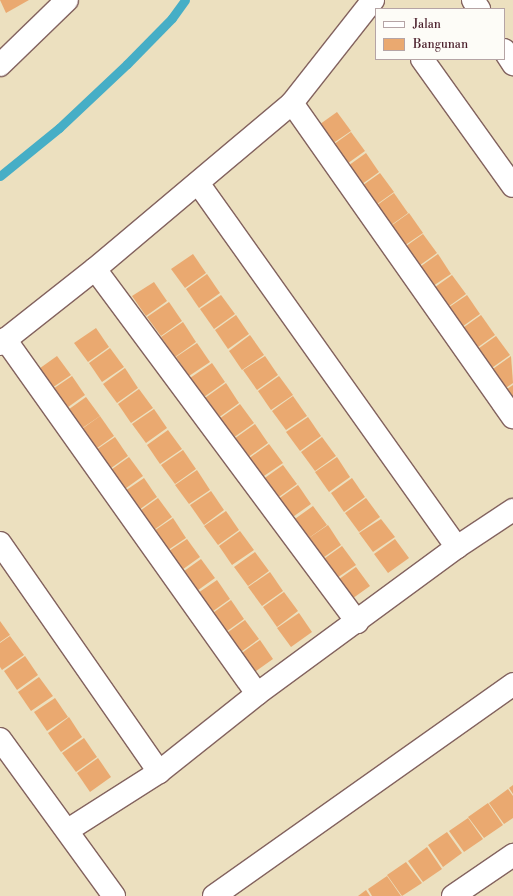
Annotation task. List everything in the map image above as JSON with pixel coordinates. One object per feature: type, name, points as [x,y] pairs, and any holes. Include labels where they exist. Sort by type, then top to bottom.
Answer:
[{"type":"street","points":[[2,57],[67,0]]},
{"type":"street","points":[[257,694],[2,342],[95,269],[292,103],[372,0]]},
{"type":"street","points":[[505,52],[513,64]]},
{"type":"street","points":[[423,60],[513,186]]},
{"type":"street","points":[[292,103],[513,417]]},
{"type":"street","points":[[198,183],[457,547]]},
{"type":"street","points":[[95,269],[358,622]]},
{"type":"street","points":[[68,830],[158,772],[257,694],[358,622],[457,547],[513,510]]},
{"type":"street","points":[[0,542],[158,772]]},
{"type":"street","points":[[214,896],[513,684]]},
{"type":"street","points":[[0,740],[68,830],[114,896]]},
{"type":"street","points":[[453,896],[513,855]]},
{"type":"building","points":[[0,0],[29,0],[6,13]]},
{"type":"building","points":[[337,112],[351,131],[329,146],[316,127]]},
{"type":"building","points":[[351,132],[365,151],[344,166],[330,147]]},
{"type":"building","points":[[366,153],[379,172],[358,187],[345,168]]},
{"type":"building","points":[[380,173],[394,192],[373,207],[359,188]]},
{"type":"building","points":[[394,193],[408,213],[387,228],[373,208]]},
{"type":"building","points":[[409,213],[423,233],[401,248],[388,228]]},
{"type":"building","points":[[423,234],[437,253],[416,268],[402,249]]},
{"type":"building","points":[[193,254],[206,273],[185,288],[171,269]]},
{"type":"building","points":[[438,254],[451,274],[430,288],[417,269]]},
{"type":"building","points":[[207,274],[220,293],[199,308],[186,289]]},
{"type":"building","points":[[452,275],[466,294],[445,309],[431,290]]},
{"type":"building","points":[[154,282],[167,301],[146,316],[132,296]]},
{"type":"building","points":[[221,295],[235,314],[214,329],[200,309]]},
{"type":"building","points":[[467,295],[480,314],[459,329],[445,310]]},
{"type":"building","points":[[169,302],[182,321],[161,336],[147,317]]},
{"type":"building","points":[[236,315],[249,334],[228,349],[215,330]]},
{"type":"building","points":[[481,315],[495,335],[474,350],[460,330]]},
{"type":"building","points":[[183,322],[196,342],[175,357],[161,337]]},
{"type":"building","points":[[96,328],[109,347],[88,362],[74,343]]},
{"type":"building","points":[[250,335],[264,355],[242,370],[229,351]]},
{"type":"building","points":[[496,336],[510,355],[489,370],[475,351]]},
{"type":"building","points":[[197,343],[210,362],[189,376],[176,357]]},
{"type":"building","points":[[110,348],[124,367],[102,382],[89,363]]},
{"type":"building","points":[[57,356],[71,375],[49,390],[36,371]]},
{"type":"building","points":[[265,356],[278,375],[257,390],[243,370]]},
{"type":"building","points":[[511,356],[513,383],[503,390],[490,371]]},
{"type":"building","points":[[212,363],[225,382],[204,397],[190,378]]},
{"type":"building","points":[[125,368],[138,388],[117,403],[103,384]]},
{"type":"building","points":[[72,376],[85,395],[64,410],[50,391]]},
{"type":"building","points":[[279,376],[293,395],[271,410],[258,391]]},
{"type":"building","points":[[226,383],[239,403],[218,418],[205,398]]},
{"type":"building","points":[[513,385],[513,405],[504,391]]},
{"type":"building","points":[[139,389],[153,408],[131,423],[118,404]]},
{"type":"building","points":[[293,396],[307,416],[286,430],[272,411]]},
{"type":"building","points":[[86,397],[100,416],[78,431],[65,412]]},
{"type":"building","points":[[240,404],[254,423],[233,438],[219,419]]},
{"type":"building","points":[[154,409],[167,428],[146,443],[132,424]]},
{"type":"building","points":[[100,416],[114,436],[93,451],[79,431]]},
{"type":"building","points":[[308,417],[321,436],[300,451],[286,432]]},
{"type":"building","points":[[255,424],[268,443],[247,458],[234,439]]},
{"type":"building","points":[[168,430],[182,449],[160,464],[147,445]]},
{"type":"building","points":[[115,437],[128,456],[107,471],[93,452]]},
{"type":"building","points":[[322,437],[336,456],[315,471],[301,452]]},
{"type":"building","points":[[269,444],[283,463],[261,478],[248,459]]},
{"type":"building","points":[[183,450],[196,469],[175,484],[161,465]]},
{"type":"building","points":[[129,457],[143,476],[122,491],[108,472]]},
{"type":"building","points":[[337,457],[350,477],[329,492],[315,472]]},
{"type":"building","points":[[283,465],[297,484],[276,499],[262,480]]},
{"type":"building","points":[[197,470],[210,490],[189,504],[175,485]]},
{"type":"building","points":[[144,478],[157,497],[136,512],[122,493]]},
{"type":"building","points":[[352,478],[365,497],[344,512],[331,493]]},
{"type":"building","points":[[298,485],[311,504],[290,519],[277,500]]},
{"type":"building","points":[[211,491],[224,510],[204,525],[190,505]]},
{"type":"building","points":[[158,498],[172,517],[151,532],[137,513]]},
{"type":"building","points":[[366,498],[380,517],[359,532],[345,513]]},
{"type":"building","points":[[313,506],[327,525],[306,540],[292,521]]},
{"type":"building","points":[[226,511],[239,530],[218,545],[204,526]]},
{"type":"building","points":[[173,518],[186,538],[165,552],[151,533]]},
{"type":"building","points":[[381,519],[395,537],[373,552],[359,533]]},
{"type":"building","points":[[328,525],[341,545],[320,560],[306,540]]},
{"type":"building","points":[[240,531],[254,550],[232,565],[219,546]]},
{"type":"building","points":[[187,539],[200,557],[179,572],[166,553]]},
{"type":"building","points":[[395,539],[409,558],[388,573],[374,554]]},
{"type":"building","points":[[342,546],[356,565],[334,580],[321,561]]},
{"type":"building","points":[[255,552],[269,571],[248,586],[234,567]]},
{"type":"building","points":[[201,559],[215,578],[194,593],[180,574]]},
{"type":"building","points":[[356,567],[370,586],[349,601],[335,582]]},
{"type":"building","points":[[270,572],[283,591],[262,606],[248,587]]},
{"type":"building","points":[[217,580],[230,599],[209,614],[195,595]]},
{"type":"building","points":[[284,592],[298,611],[277,627],[263,607]]},
{"type":"building","points":[[231,600],[244,619],[223,634],[210,615]]},
{"type":"building","points":[[299,613],[312,632],[291,647],[277,628]]},
{"type":"building","points":[[245,620],[259,639],[238,654],[224,635]]},
{"type":"building","points":[[0,621],[10,635],[0,642]]},
{"type":"building","points":[[10,636],[24,655],[2,670],[0,667],[0,643]]},
{"type":"building","points":[[260,640],[273,659],[252,674],[239,655]]},
{"type":"building","points":[[25,656],[38,675],[17,690],[4,671]]},
{"type":"building","points":[[39,677],[53,696],[31,711],[18,692]]},
{"type":"building","points":[[55,698],[68,717],[47,731],[34,712]]},
{"type":"building","points":[[69,717],[82,737],[61,752],[48,733]]},
{"type":"building","points":[[84,738],[97,757],[76,772],[62,753]]},
{"type":"building","points":[[98,758],[111,777],[90,792],[77,773]]},
{"type":"building","points":[[513,785],[513,794],[509,788]]},
{"type":"building","points":[[508,789],[513,796],[513,818],[504,824],[489,803]]},
{"type":"building","points":[[488,803],[503,825],[484,838],[468,817]]},
{"type":"building","points":[[468,818],[483,839],[464,852],[449,831]]},
{"type":"building","points":[[447,832],[462,853],[443,867],[428,845]]},
{"type":"building","points":[[427,847],[442,869],[423,882],[408,861]]},
{"type":"building","points":[[406,862],[422,883],[402,896],[387,875]]},
{"type":"building","points":[[387,876],[401,896],[372,896],[368,889]]},
{"type":"building","points":[[366,890],[370,896],[358,896]]},
{"type":"waterway","points":[[0,176],[59,128],[127,64],[172,18],[185,0]]}]
